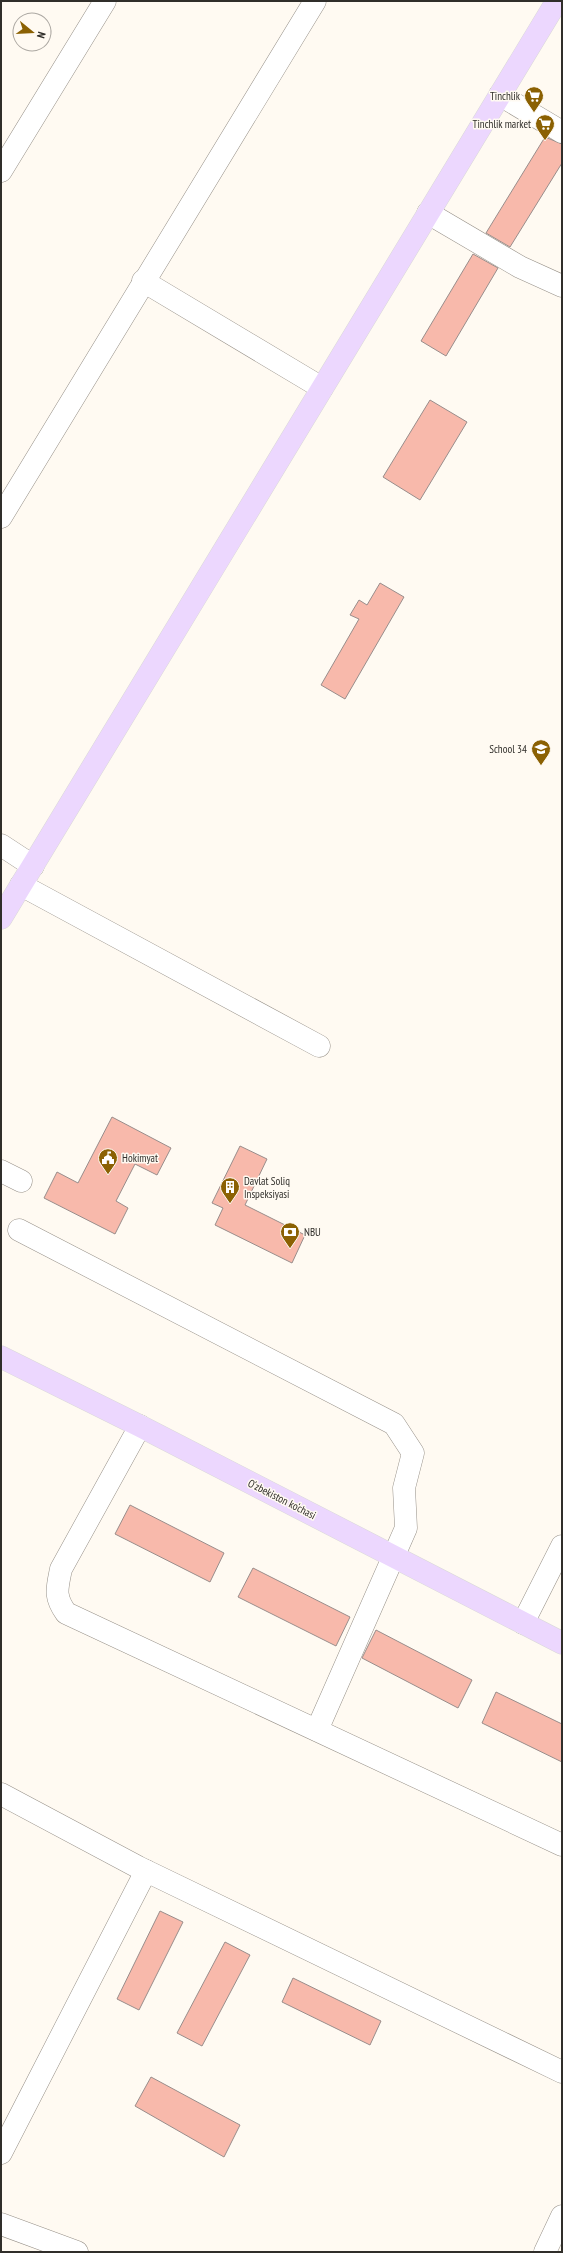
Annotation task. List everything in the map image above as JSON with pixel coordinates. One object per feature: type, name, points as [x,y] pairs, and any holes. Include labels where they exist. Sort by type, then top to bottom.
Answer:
[{"type":"main road","points":[[1,918],[557,1]]},
{"type":"main road","name":"O‘zbekiston ko‘chasi","points":[[1,1357],[140,1426],[562,1643]]},
{"type":"street","points":[[1,171],[105,1]]},
{"type":"street","points":[[1,517],[143,281],[315,1]]},
{"type":"street","points":[[500,96],[562,132]]},
{"type":"street","points":[[428,213],[520,268],[562,286]]},
{"type":"street","points":[[143,281],[322,388]]},
{"type":"street","points":[[1,845],[33,866]]},
{"type":"street","points":[[21,885],[320,1046]]},
{"type":"street","points":[[1,1171],[21,1181]]},
{"type":"street","points":[[19,1230],[394,1424],[413,1453],[404,1488],[406,1528],[317,1730]]},
{"type":"street","points":[[140,1426],[61,1569],[56,1591],[60,1604],[66,1614],[562,1845]]},
{"type":"street","points":[[523,1623],[562,1546]]},
{"type":"street","points":[[1,1794],[146,1871],[562,2072]]},
{"type":"street","points":[[1,2153],[146,1871]]},
{"type":"street","points":[[545,2252],[562,2216]]},
{"type":"street","points":[[1,2224],[77,2252]]},
{"type":"building","points":[[545,137],[562,144],[562,163],[510,247],[486,233]]},
{"type":"building","points":[[473,254],[498,268],[446,356],[421,341]]},
{"type":"building","points":[[430,400],[467,422],[420,500],[383,477]]},
{"type":"building","points":[[380,583],[404,597],[345,699],[321,685],[359,619],[350,615],[359,600],[367,605]]},
{"type":"building","points":[[112,1117],[171,1148],[157,1175],[135,1164],[116,1201],[128,1208],[115,1234],[44,1198],[57,1172],[78,1183]]},
{"type":"building","name":"Davlat Soliq Inspeksiyasi","points":[[240,1146],[267,1159],[245,1205],[305,1235],[292,1263],[215,1225],[223,1208],[212,1203]]},
{"type":"building","points":[[130,1505],[224,1553],[210,1582],[115,1534]]},
{"type":"building","points":[[253,1568],[350,1617],[336,1646],[238,1597]]},
{"type":"building","points":[[376,1630],[472,1680],[458,1708],[362,1658]]},
{"type":"building","points":[[496,1692],[562,1724],[562,1762],[482,1723]]},
{"type":"building","points":[[160,1911],[183,1922],[139,2010],[117,1999]]},
{"type":"building","points":[[225,1942],[250,1955],[202,2046],[177,2033]]},
{"type":"building","points":[[293,1978],[381,2021],[370,2045],[282,2002]]},
{"type":"building","points":[[151,2077],[240,2125],[224,2157],[135,2106]]},
{"type":"place","name":"Tinchlik","points":[[534,113]]},
{"type":"place","name":"Tinchlik market","points":[[545,141]]},
{"type":"place","name":"School 34","points":[[541,766]]},
{"type":"place","name":"Hokimyat","points":[[108,1175]]},
{"type":"place","name":"Davlat Soliq Inspeksiyasi","points":[[230,1204]]},
{"type":"place","name":"NBU","points":[[290,1249]]}]
